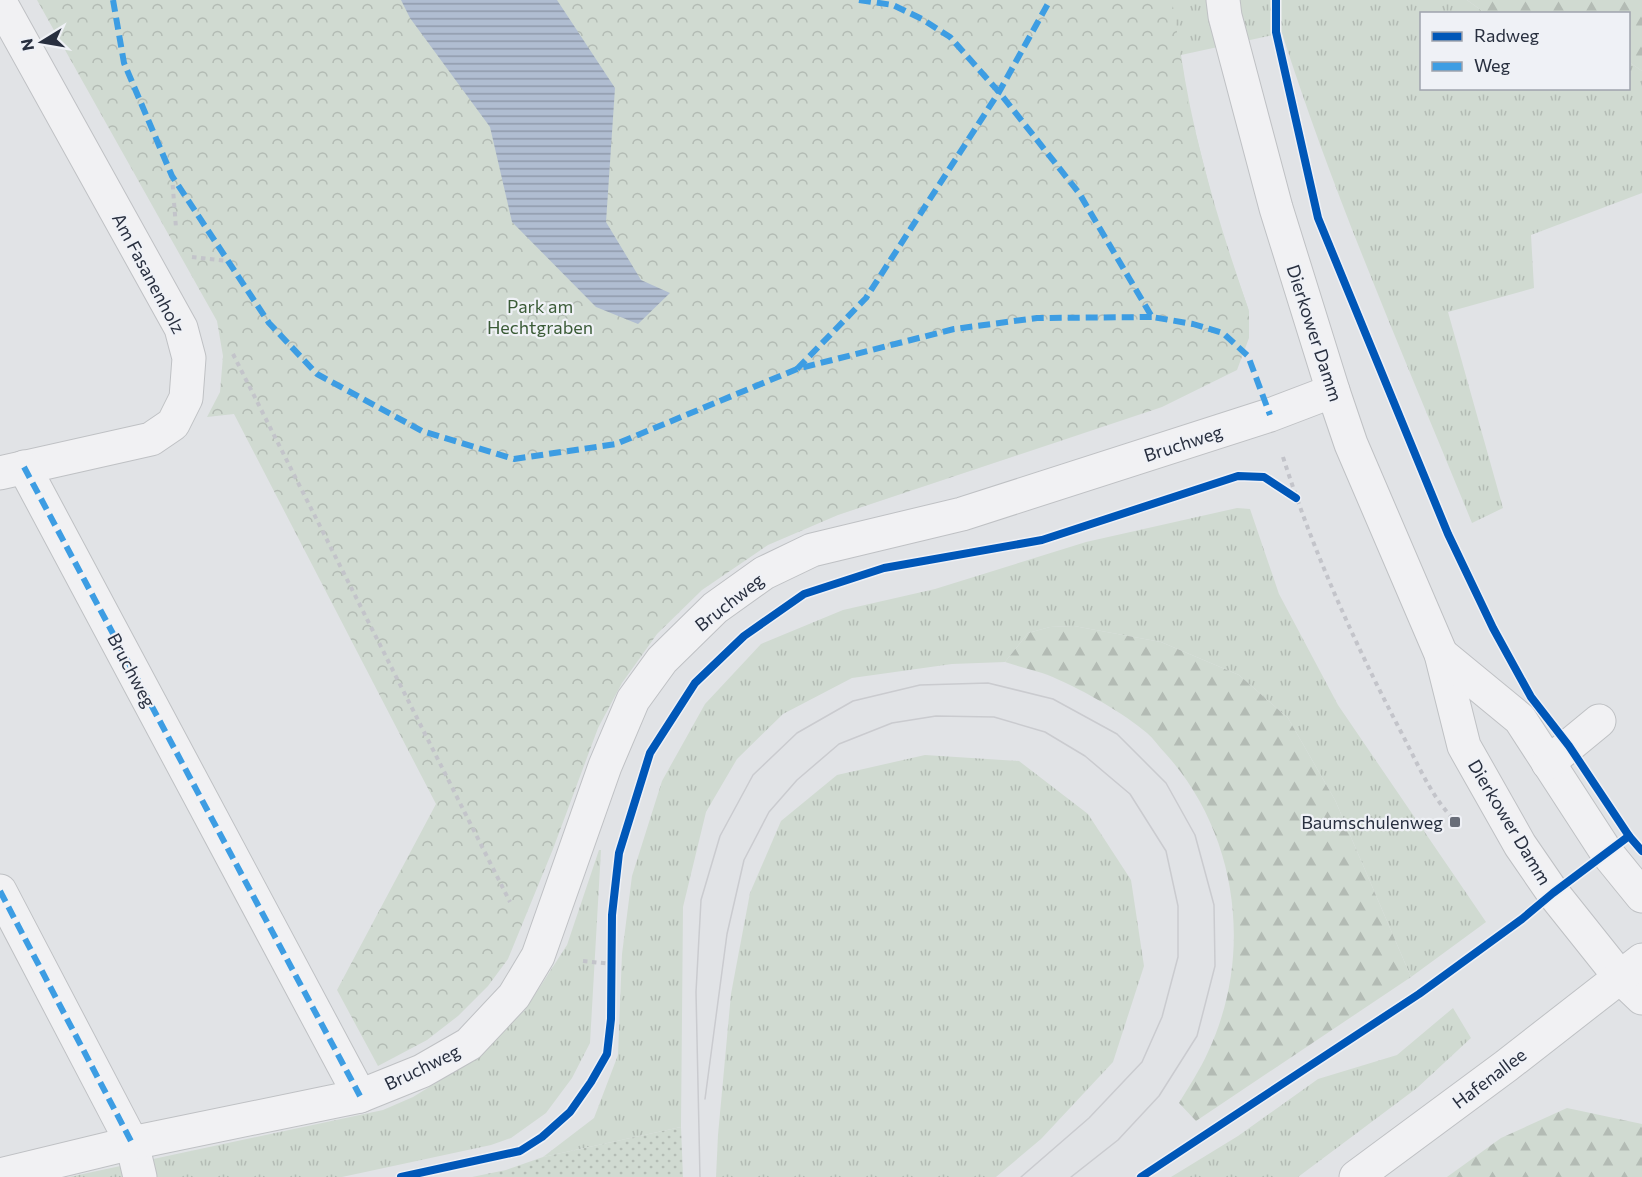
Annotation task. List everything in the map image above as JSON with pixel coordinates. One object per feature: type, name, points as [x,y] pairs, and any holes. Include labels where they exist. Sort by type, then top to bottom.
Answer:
[{"type":"street","name":"Dierkower Damm","points":[[1223,0],[1225,16],[1276,208],[1351,444],[1441,654],[1464,746],[1520,845],[1553,893],[1635,978]]},
{"type":"street","name":"Am Fasanenholz","points":[[0,2],[181,328],[189,358],[186,398],[173,424],[151,439],[12,470]]},
{"type":"street","name":"Bruchweg","points":[[0,1175],[132,1143],[360,1096],[422,1071],[469,1044],[514,996],[538,956],[605,766],[633,700],[662,660],[715,608],[764,573],[812,550],[962,514],[1270,415],[1334,391]]},
{"type":"street","name":"Bruchweg","points":[[12,470],[360,1096]]},
{"type":"street","name":"Dierkower Damm","points":[[1441,654],[1520,719],[1607,853],[1642,896]]},
{"type":"street","points":[[1548,763],[1599,721]]},
{"type":"street","points":[[0,891],[132,1143],[140,1177]]},
{"type":"street","name":"Hafenallee","points":[[1356,1177],[1506,1066],[1635,978]]},
{"type":"path","points":[[172,176],[177,233]]},
{"type":"path","points":[[188,256],[227,261]]},
{"type":"path","points":[[233,353],[538,956]]},
{"type":"path","points":[[1270,415],[1296,498],[1339,606],[1421,770],[1446,811],[1461,827]]},
{"type":"green space","name":"Park am Hechtgraben","points":[[37,0],[1172,0],[1188,103],[1219,225],[1249,311],[1249,338],[1237,370],[1162,407],[838,515],[768,545],[702,590],[657,634],[622,683],[598,728],[553,849],[508,959],[488,986],[458,1016],[427,1040],[378,1066],[337,990],[436,804],[234,414],[207,417],[220,392],[223,356],[217,321]]},
{"type":"green space","points":[[1061,0],[1467,0],[1484,12],[1420,12],[1420,90],[1630,90],[1630,63],[1642,71],[1642,193],[1531,235],[1534,288],[1448,312],[1503,508],[1472,523],[1348,219],[1282,33],[1181,55],[1186,88],[1209,185],[1249,311]]},
{"type":"green space","points":[[1467,0],[1642,0],[1642,71],[1630,63],[1630,12],[1484,12]]},
{"type":"green space","points":[[1237,508],[1250,509],[1279,594],[1338,705],[1486,922],[1411,977],[1335,800],[1288,718],[1239,675],[1161,642],[1074,626],[1050,627],[1028,633],[1005,662],[952,664],[852,678],[783,714],[737,759],[706,812],[683,907],[681,1127],[543,1157],[594,1118],[618,1055],[622,954],[632,876],[662,781],[705,704],[761,644],[843,610],[935,589],[1086,542]]},
{"type":"green space","points":[[1074,626],[1161,642],[1239,675],[1288,718],[1335,800],[1411,977],[1196,1121],[1179,1103],[1208,1052],[1222,1014],[1231,975],[1234,935],[1231,896],[1223,857],[1209,820],[1190,785],[1147,733],[1116,710],[1079,689],[1045,674],[1005,662],[1028,633],[1050,627]]},
{"type":"green space","points":[[925,755],[1019,761],[1088,814],[1131,880],[1144,966],[1113,1062],[1041,1139],[996,1177],[716,1177],[731,994],[750,893],[781,821],[837,775]]},
{"type":"green space","points":[[599,850],[601,850],[590,1043],[572,1078],[546,1113],[511,1138],[491,1145],[342,1177],[69,1177],[383,1110],[413,1097],[470,1062],[525,1010],[567,945]]},
{"type":"green space","points":[[1453,1008],[1471,1038],[1417,1088],[1298,1177],[1171,1177],[1238,1136],[1318,1079],[1397,1055]]},
{"type":"green space","points":[[1567,1108],[1642,1124],[1642,1177],[1447,1177],[1501,1138]]},
{"type":"green space","points":[[681,1127],[683,1177],[472,1177],[506,1170],[543,1157]]},
{"type":"water","points":[[401,0],[557,0],[615,88],[606,222],[641,280],[670,293],[638,324],[596,307],[512,222],[490,127],[410,18]]},
{"type":"tram line","points":[[700,1177],[696,992],[701,900],[720,836],[753,775],[797,733],[853,701],[920,685],[988,683],[1053,699],[1117,734],[1166,783],[1195,835],[1214,905],[1215,966],[1197,1036],[1159,1096],[1118,1140],[1071,1177]]},
{"type":"tram line","points":[[705,1099],[727,934],[744,860],[769,812],[797,780],[839,744],[892,723],[936,716],[994,717],[1045,732],[1085,756],[1130,794],[1166,851],[1178,906],[1178,957],[1162,1017],[1142,1062],[1089,1118],[1021,1177]]},
{"type":"marked path","points":[[113,0],[124,63],[172,176],[269,323],[317,374],[422,431],[514,459],[616,444],[797,369],[954,329],[1037,318],[1152,317]]},
{"type":"marked path","points":[[859,0],[893,5],[922,19],[950,37],[999,92],[1079,193],[1152,317],[1193,324],[1223,333],[1248,356],[1270,415]]},
{"type":"marked path","points":[[797,369],[866,298],[999,92],[1050,0]]},
{"type":"marked path","points":[[24,467],[360,1096]]},
{"type":"marked path","points":[[0,891],[132,1143]]},
{"type":"cycle path","points":[[1276,0],[1276,32],[1318,218],[1448,534],[1493,628],[1531,697],[1569,746],[1629,836],[1642,851]]},
{"type":"cycle path","points":[[401,1177],[520,1151],[542,1137],[570,1112],[591,1082],[607,1054],[611,1019],[612,915],[619,853],[650,753],[695,683],[744,636],[804,594],[884,568],[1042,540],[1238,476],[1264,477],[1296,498]]},
{"type":"cycle path","points":[[1141,1177],[1419,994],[1522,919],[1629,836]]},
{"type":"place","name":"Baumschulenweg","points":[[1455,822]]}]
